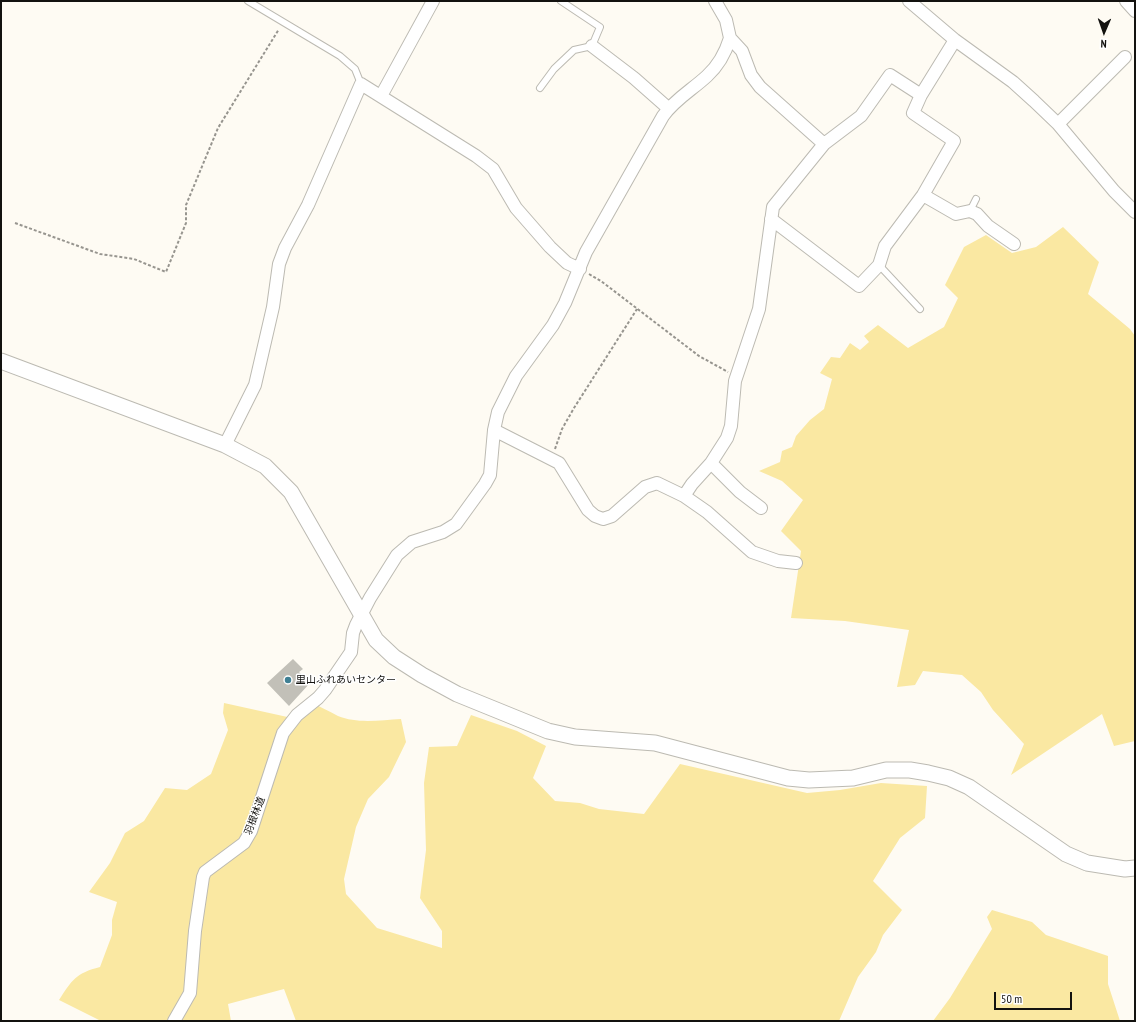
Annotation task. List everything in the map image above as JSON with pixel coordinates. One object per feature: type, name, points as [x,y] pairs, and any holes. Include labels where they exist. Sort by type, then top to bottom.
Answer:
[{"type":"street","points":[[381,96],[433,1]]},
{"type":"street","points":[[714,1],[726,20],[730,38],[742,51],[751,75],[760,87],[824,144]]},
{"type":"street","points":[[909,1],[955,40],[1013,82],[1058,124],[1133,207]]},
{"type":"street","points":[[1126,1],[1135,11]]},
{"type":"street","points":[[592,46],[634,78],[668,108],[709,75],[725,52],[730,38]]},
{"type":"street","points":[[772,219],[859,286],[879,265],[885,246],[923,195],[954,141],[913,113],[921,95],[955,40]]},
{"type":"street","points":[[1058,124],[1125,57]]},
{"type":"street","points":[[684,496],[692,484],[711,463],[726,438],[731,426],[736,376],[759,309],[773,207],[824,144],[861,116],[890,75],[921,95]]},
{"type":"street","points":[[225,445],[255,385],[273,307],[280,264],[285,248],[308,205],[361,84],[476,156],[493,170],[516,208],[550,248],[567,263],[580,269]]},
{"type":"street","name":"羽根林道","points":[[174,1021],[190,993],[195,931],[205,872],[244,843],[251,831],[283,733],[293,718],[318,698],[325,690],[351,652],[353,633],[361,616],[398,555],[412,542],[443,532],[456,524],[490,475],[494,430],[498,412],[516,376],[553,325],[580,269],[586,252],[668,108]]},
{"type":"street","points":[[923,195],[956,214],[970,211],[977,214],[988,226],[1014,244]]},
{"type":"street","points":[[1,361],[225,445],[266,466],[291,492],[376,640],[385,650],[417,672],[457,694],[548,731],[575,737],[654,743],[795,779],[809,780],[845,778],[886,770],[910,770],[949,778],[969,787],[1066,854],[1087,863],[1125,869],[1135,868]]},
{"type":"street","points":[[494,430],[552,457],[568,473],[588,510],[595,516],[602,519],[612,516],[646,487],[656,484],[684,496],[707,512],[752,552],[778,561],[796,564]]},
{"type":"street","points":[[711,463],[740,492],[761,508]]},
{"type":"lane","points":[[248,1],[282,22],[306,34],[340,56],[355,69],[361,84]]},
{"type":"lane","points":[[540,88],[554,69],[574,50],[592,46],[600,27],[561,1]]},
{"type":"lane","points":[[970,211],[976,199]]},
{"type":"lane","points":[[879,265],[920,309]]},
{"type":"path","points":[[15,223],[100,254],[134,259],[166,272],[186,224],[186,205],[218,128],[282,22]]},
{"type":"path","points":[[580,269],[601,281],[699,356],[736,376]]},
{"type":"path","points":[[552,457],[562,429],[574,408],[637,309]]},
{"type":"shaded area","points":[[1063,227],[1099,262],[1088,294],[1130,329],[1135,336],[1135,741],[1114,746],[1102,714],[1011,775],[1024,744],[993,710],[981,692],[962,675],[923,671],[915,685],[897,687],[909,630],[845,621],[791,618],[801,551],[781,531],[803,500],[782,481],[759,471],[780,462],[782,451],[792,447],[796,436],[810,420],[824,409],[832,379],[820,373],[831,357],[840,358],[850,343],[860,350],[869,342],[864,336],[878,325],[908,348],[944,327],[958,298],[945,285],[964,247],[986,235],[1012,253],[1036,247]]},
{"type":"shaded area","points":[[307,701],[338,716],[353,720],[369,721],[401,719],[406,742],[389,777],[368,799],[356,827],[344,879],[346,894],[377,928],[442,948],[442,931],[420,898],[426,850],[424,783],[429,747],[457,746],[471,715],[517,731],[546,746],[533,778],[555,801],[580,803],[599,809],[644,814],[680,764],[807,793],[840,790],[881,783],[927,786],[925,818],[900,838],[873,881],[902,910],[883,935],[876,952],[858,977],[839,1021],[296,1021],[284,989],[228,1004],[231,1021],[101,1021],[59,1000],[75,978],[85,972],[100,967],[112,935],[112,920],[117,902],[89,892],[110,863],[125,833],[144,821],[165,788],[187,790],[211,774],[228,730],[223,713],[224,703],[292,718]]},
{"type":"shaded area","points":[[992,910],[1032,922],[1046,935],[1108,956],[1108,984],[1120,1021],[933,1021],[950,998],[992,929],[987,917]]},
{"type":"building","name":"里山ふれあいセンター","points":[[293,659],[303,669],[299,672],[310,683],[289,706],[267,683]]},
{"type":"place","name":"里山ふれあいセンター","points":[[288,680]]}]
